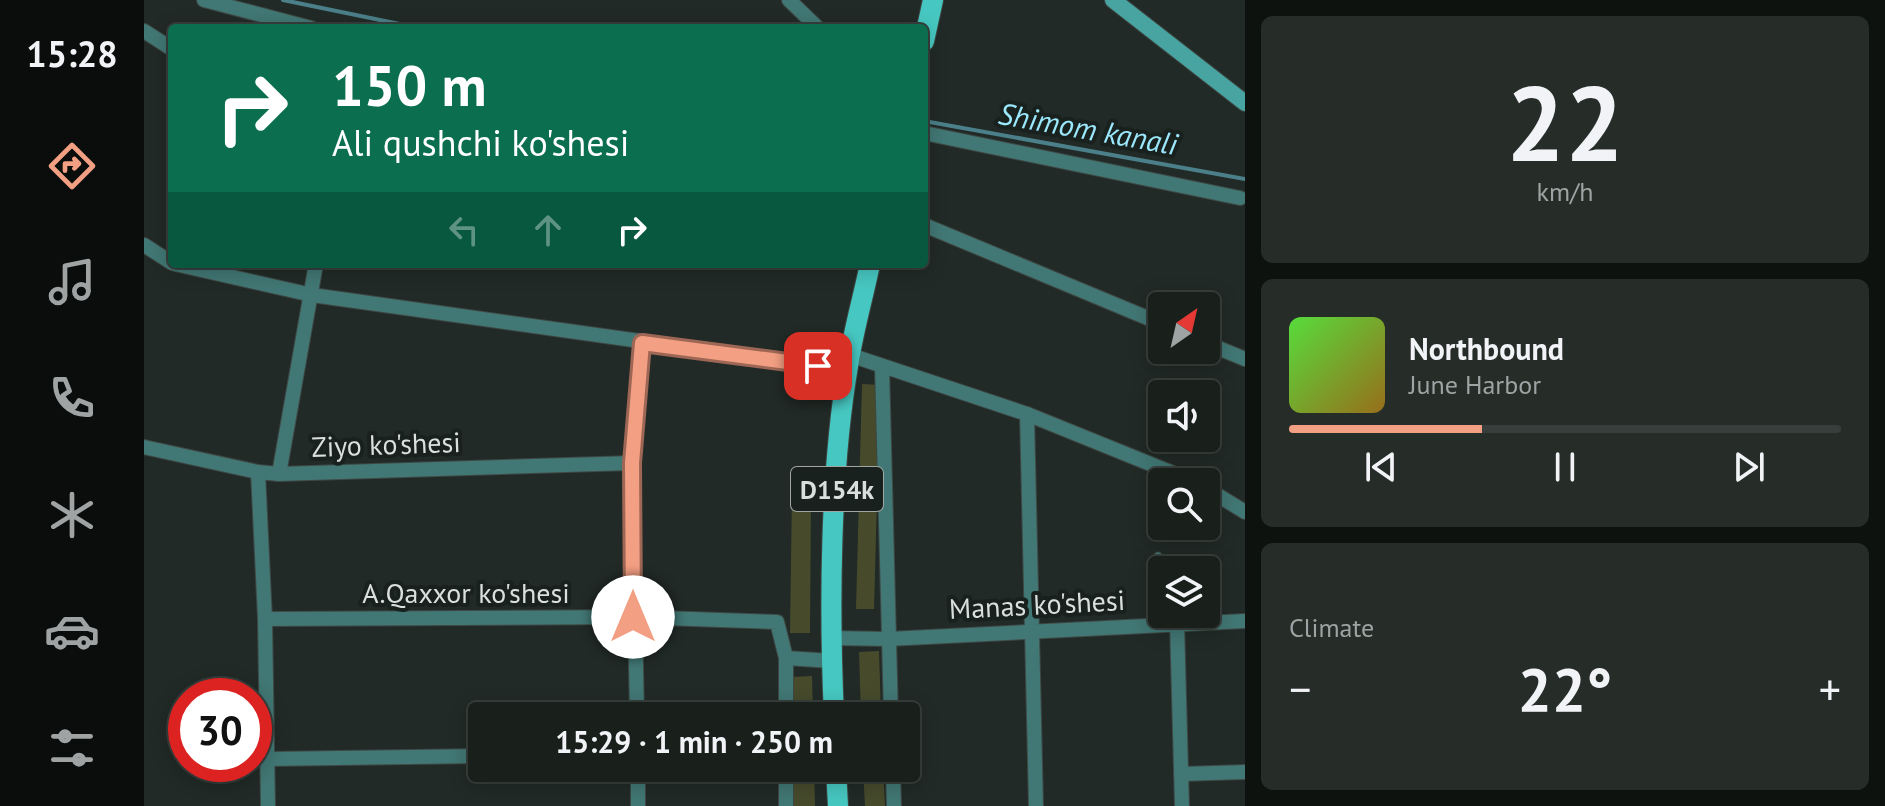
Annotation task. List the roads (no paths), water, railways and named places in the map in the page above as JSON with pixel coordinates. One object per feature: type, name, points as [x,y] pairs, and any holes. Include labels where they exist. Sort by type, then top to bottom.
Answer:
[{"type":"main road","points":[[928,24],[933,0]]},
{"type":"main road","points":[[1113,0],[1245,103]]},
{"type":"main road","name":"D154k","points":[[833,702],[832,638],[837,490],[848,362],[869,268]]},
{"type":"main road","points":[[837,782],[838,806]]},
{"type":"street","points":[[204,0],[296,24]]},
{"type":"street","points":[[789,0],[814,24]]},
{"type":"street","points":[[144,31],[168,46]]},
{"type":"street","points":[[928,134],[1240,198]]},
{"type":"street","points":[[928,227],[1148,318]]},
{"type":"street","points":[[144,245],[168,260]]},
{"type":"street","points":[[192,268],[312,295],[642,343],[882,366],[1027,414],[1160,468]]},
{"type":"street","points":[[279,474],[315,268]]},
{"type":"street","points":[[636,702],[632,463],[642,343]]},
{"type":"street","points":[[1220,349],[1245,359]]},
{"type":"street","points":[[882,366],[890,702]]},
{"type":"street","points":[[1027,414],[1036,806]]},
{"type":"street","name":"Ziyo ko'shesi","points":[[144,447],[279,474],[632,463]]},
{"type":"street","points":[[258,472],[266,678]]},
{"type":"street","points":[[1220,497],[1245,512]]},
{"type":"street","name":"A.Qaxxor ko'shesi","points":[[265,619],[633,617],[777,622],[786,658]]},
{"type":"street","name":"Manas ko'shesi","points":[[1220,622],[1245,621]]},
{"type":"street","name":"Manas ko'shesi","points":[[832,638],[888,639],[1148,624]]},
{"type":"street","points":[[1170,628],[1182,806]]},
{"type":"street","points":[[786,702],[786,658],[832,661]]},
{"type":"street","points":[[272,759],[468,756]]},
{"type":"street","points":[[1181,774],[1245,772]]},
{"type":"street","points":[[267,782],[268,806]]},
{"type":"street","points":[[638,782],[638,806]]},
{"type":"street","points":[[786,782],[786,806]]},
{"type":"street","points":[[893,782],[894,806]]},
{"type":"waterway","name":"Shimom kanali","points":[[283,0],[400,24]]},
{"type":"waterway","name":"Shimom kanali","points":[[928,122],[1245,179]]}]
